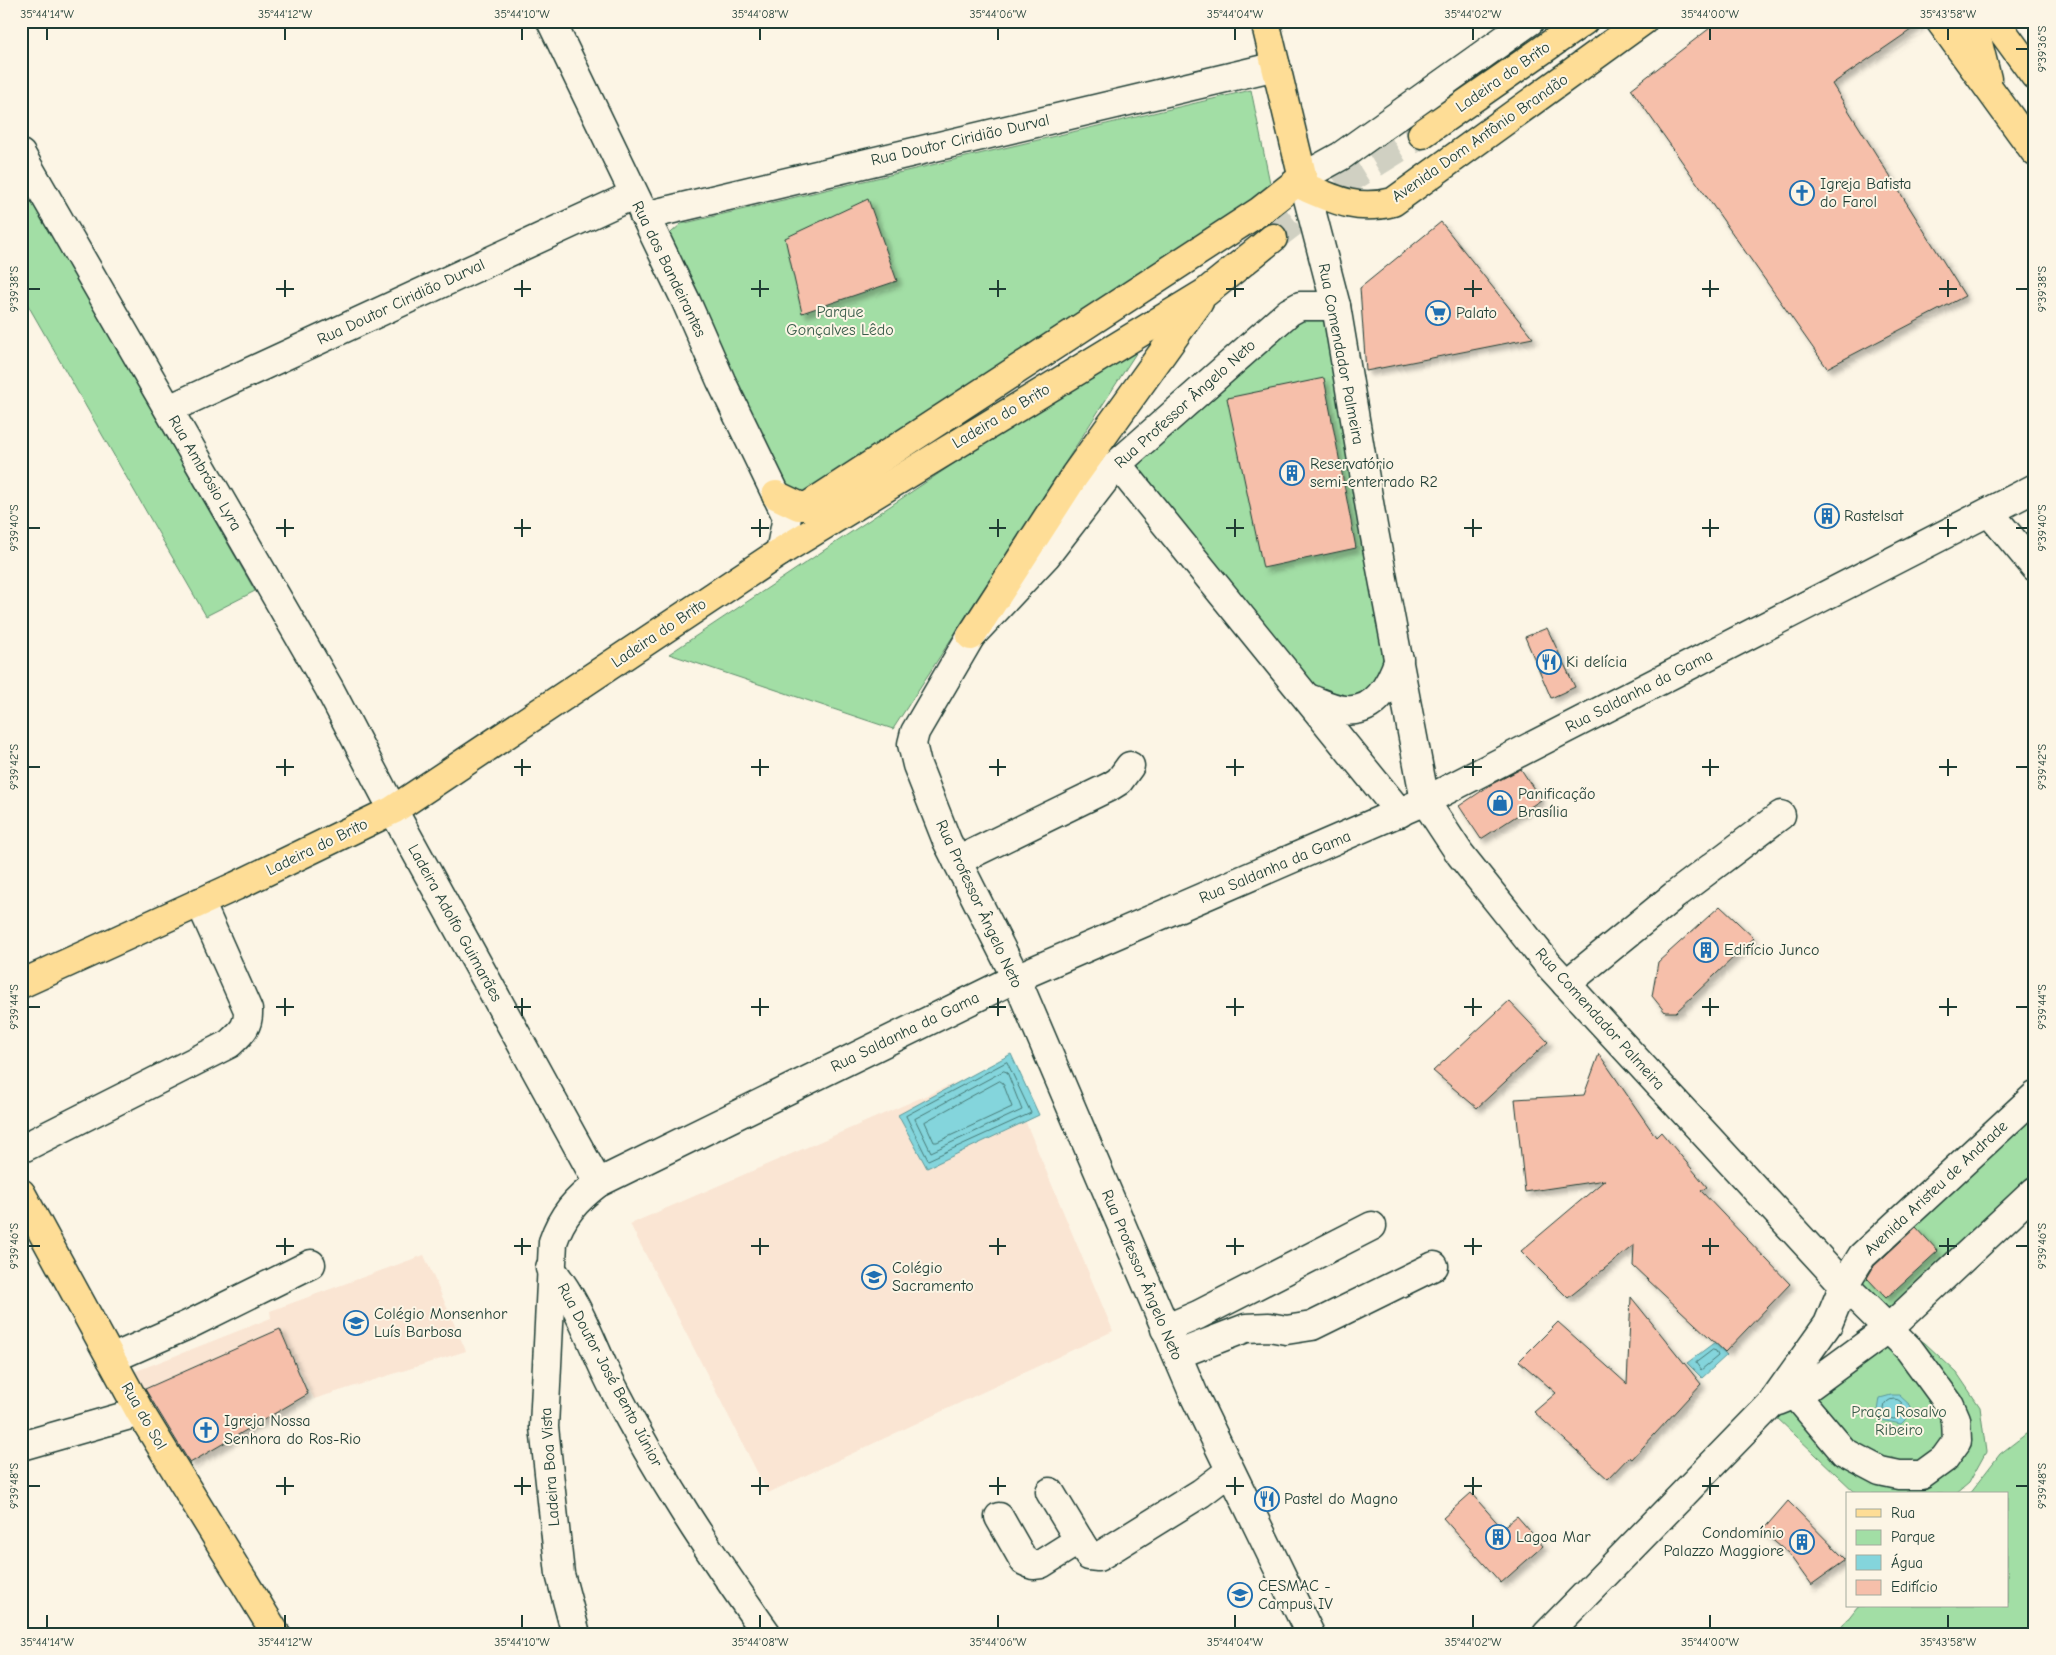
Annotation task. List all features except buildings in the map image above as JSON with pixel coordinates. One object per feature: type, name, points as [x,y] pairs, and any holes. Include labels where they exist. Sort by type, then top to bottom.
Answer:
[{"type":"main road","name":"Rua Comendador Palmeira","points":[[1265,21],[1304,182]]},
{"type":"main road","name":"Ladeira do Brito","points":[[1422,134],[1584,21]]},
{"type":"main road","name":"Avenida Dom Antônio Brandão","points":[[1304,182],[1332,199],[1358,206],[1378,206],[1393,202],[1643,21]]},
{"type":"main road","points":[[1940,21],[1991,94],[2035,152]]},
{"type":"main road","points":[[1964,21],[1978,43],[1991,94]]},
{"type":"main road","points":[[1995,21],[2035,76]]},
{"type":"main road","points":[[2018,21],[2035,43]]},
{"type":"main road","name":"Ladeira do Brito","points":[[782,506],[808,506],[1304,182]]},
{"type":"main road","name":"Ladeira do Brito","points":[[21,984],[200,902],[389,802],[780,552],[1206,293],[1273,238]]},
{"type":"main road","points":[[971,636],[1075,475],[1206,293]]},
{"type":"main road","name":"Rua do Sol","points":[[21,1193],[140,1412],[276,1634]]},
{"type":"street","name":"Rua dos Bandeirantes","points":[[551,21],[782,506]]},
{"type":"street","points":[[1304,182],[1530,21]]},
{"type":"street","name":"Rua Doutor Ciridião Durval","points":[[169,409],[639,205],[1276,66]]},
{"type":"street","name":"Rua Ambrósio Lyra","points":[[21,154],[329,688],[389,802]]},
{"type":"street","name":"Rua Comendador Palmeira","points":[[1304,182],[1336,306],[1425,801],[1460,854],[1566,984],[1844,1285],[1889,1328]]},
{"type":"street","name":"Rua Professor Ângelo Neto","points":[[1310,1634],[1230,1471],[1170,1341],[1016,978],[957,861],[917,765],[912,744],[915,732],[971,636],[1046,556],[1117,464],[1289,312],[1300,306],[1336,306]]},
{"type":"street","points":[[1117,464],[1400,813]]},
{"type":"street","name":"Rua Saldanha da Gama","points":[[550,1268],[553,1242],[565,1214],[578,1199],[598,1183],[1016,978],[1425,801],[2035,488]]},
{"type":"street","points":[[782,506],[818,529]]},
{"type":"street","points":[[780,552],[782,506]]},
{"type":"street","points":[[1990,512],[2035,567]]},
{"type":"street","points":[[1308,698],[1344,710],[1359,710],[1382,695],[1392,680],[1399,659]]},
{"type":"street","points":[[957,861],[1110,786],[1119,781],[1130,766]]},
{"type":"street","name":"Ladeira Adolfo Guimarães","points":[[389,802],[598,1183]]},
{"type":"street","points":[[1566,984],[1675,895],[1781,815]]},
{"type":"street","points":[[25,1147],[229,1044],[245,1030],[249,1020],[248,1010],[200,902]]},
{"type":"street","name":"Avenida Aristeu de Andrade","points":[[1783,1399],[1828,1324],[1844,1285],[1862,1256],[2035,1096]]},
{"type":"street","points":[[1546,1632],[1783,1399],[1803,1391],[1889,1328],[2035,1191]]},
{"type":"street","points":[[1372,1226],[1198,1315],[1170,1341],[1189,1350],[1246,1328],[1269,1327],[1286,1330],[1312,1326],[1434,1266]]},
{"type":"street","points":[[111,1359],[190,1324],[311,1264]]},
{"type":"street","name":"Ladeira Boa Vista","points":[[550,1268],[544,1427],[560,1574],[576,1634]]},
{"type":"street","name":"Rua Doutor José Bento Júnior","points":[[550,1268],[566,1288],[614,1389],[681,1508],[767,1634]]},
{"type":"street","points":[[1260,1282],[1261,1298],[1269,1327]]},
{"type":"street","points":[[1783,1399],[1844,1452],[1880,1472],[1899,1475],[1922,1475],[1944,1458],[1956,1441],[1956,1419],[1950,1405],[1932,1379],[1889,1328]]},
{"type":"street","points":[[21,1446],[140,1412]]},
{"type":"street","points":[[1050,1492],[1089,1556],[1098,1557],[1201,1493],[1230,1471]]},
{"type":"street","points":[[999,1517],[1024,1561],[1033,1564],[1041,1564],[1079,1540]]},
{"type":"shaded area","name":"Colégio Sacramento","points":[[1001,1063],[1113,1331],[768,1493],[630,1224]]},
{"type":"shaded area","name":"Colégio Monsenhor Luís Barbosa","points":[[424,1255],[466,1351],[314,1399],[280,1329],[142,1390],[134,1372],[271,1318],[270,1311]]},
{"type":"green space","name":"Parque Gonçalves Lêdo","points":[[1251,90],[1270,183],[1253,209],[803,504],[774,498],[663,240],[681,224]]},
{"type":"green space","points":[[21,182],[255,591],[206,616],[21,293]]},
{"type":"green space","points":[[1295,310],[1327,315],[1392,639],[1382,673],[1356,704],[1320,692],[1123,462]]},
{"type":"green space","points":[[1149,333],[893,729],[669,654]]},
{"type":"green space","points":[[2035,1090],[2035,1186],[1892,1321],[1841,1267]]},
{"type":"green space","name":"Praça Rosalvo Ribeiro","points":[[1901,1327],[1925,1343],[1957,1373],[1980,1407],[1986,1452],[1969,1483],[1958,1492],[1855,1492],[1775,1416]]},
{"type":"green space","points":[[2035,1427],[2035,1634],[1836,1634],[1856,1608],[2008,1608],[2008,1492],[1971,1492],[2000,1454]]},
{"type":"water","points":[[1011,1054],[1039,1115],[927,1168],[898,1115]]},
{"type":"water","points":[[1715,1342],[1727,1355],[1702,1378],[1687,1363]]},
{"type":"water","points":[[1899,1395],[1911,1406],[1908,1417],[1901,1424],[1881,1420],[1878,1411],[1880,1398]]},
{"type":"tunnel","points":[[1273,238],[1348,180],[1422,134]]},
{"type":"place","name":"Igreja Batista do Farol","points":[[1802,193]]},
{"type":"place","name":"Palato","points":[[1438,313]]},
{"type":"place","name":"Reservatório semi-enterrado R2","points":[[1292,473]]},
{"type":"place","name":"Rastelsat","points":[[1827,516]]},
{"type":"place","name":"Ki delícia","points":[[1549,662]]},
{"type":"place","name":"Panificação Brasília","points":[[1500,803]]},
{"type":"place","name":"Edifício Junco","points":[[1706,950]]},
{"type":"place","name":"Colégio Sacramento","points":[[874,1277]]},
{"type":"place","name":"Colégio Monsenhor Luís Barbosa","points":[[356,1323]]},
{"type":"place","name":"Igreja Nossa Senhora do Ros-Rio","points":[[206,1430]]},
{"type":"place","name":"Pastel do Magno","points":[[1267,1499]]},
{"type":"place","name":"Lagoa Mar","points":[[1498,1537]]},
{"type":"place","name":"Condomínio Palazzo Maggiore","points":[[1802,1542]]},
{"type":"place","name":"CESMAC - Campus IV","points":[[1240,1595]]}]
